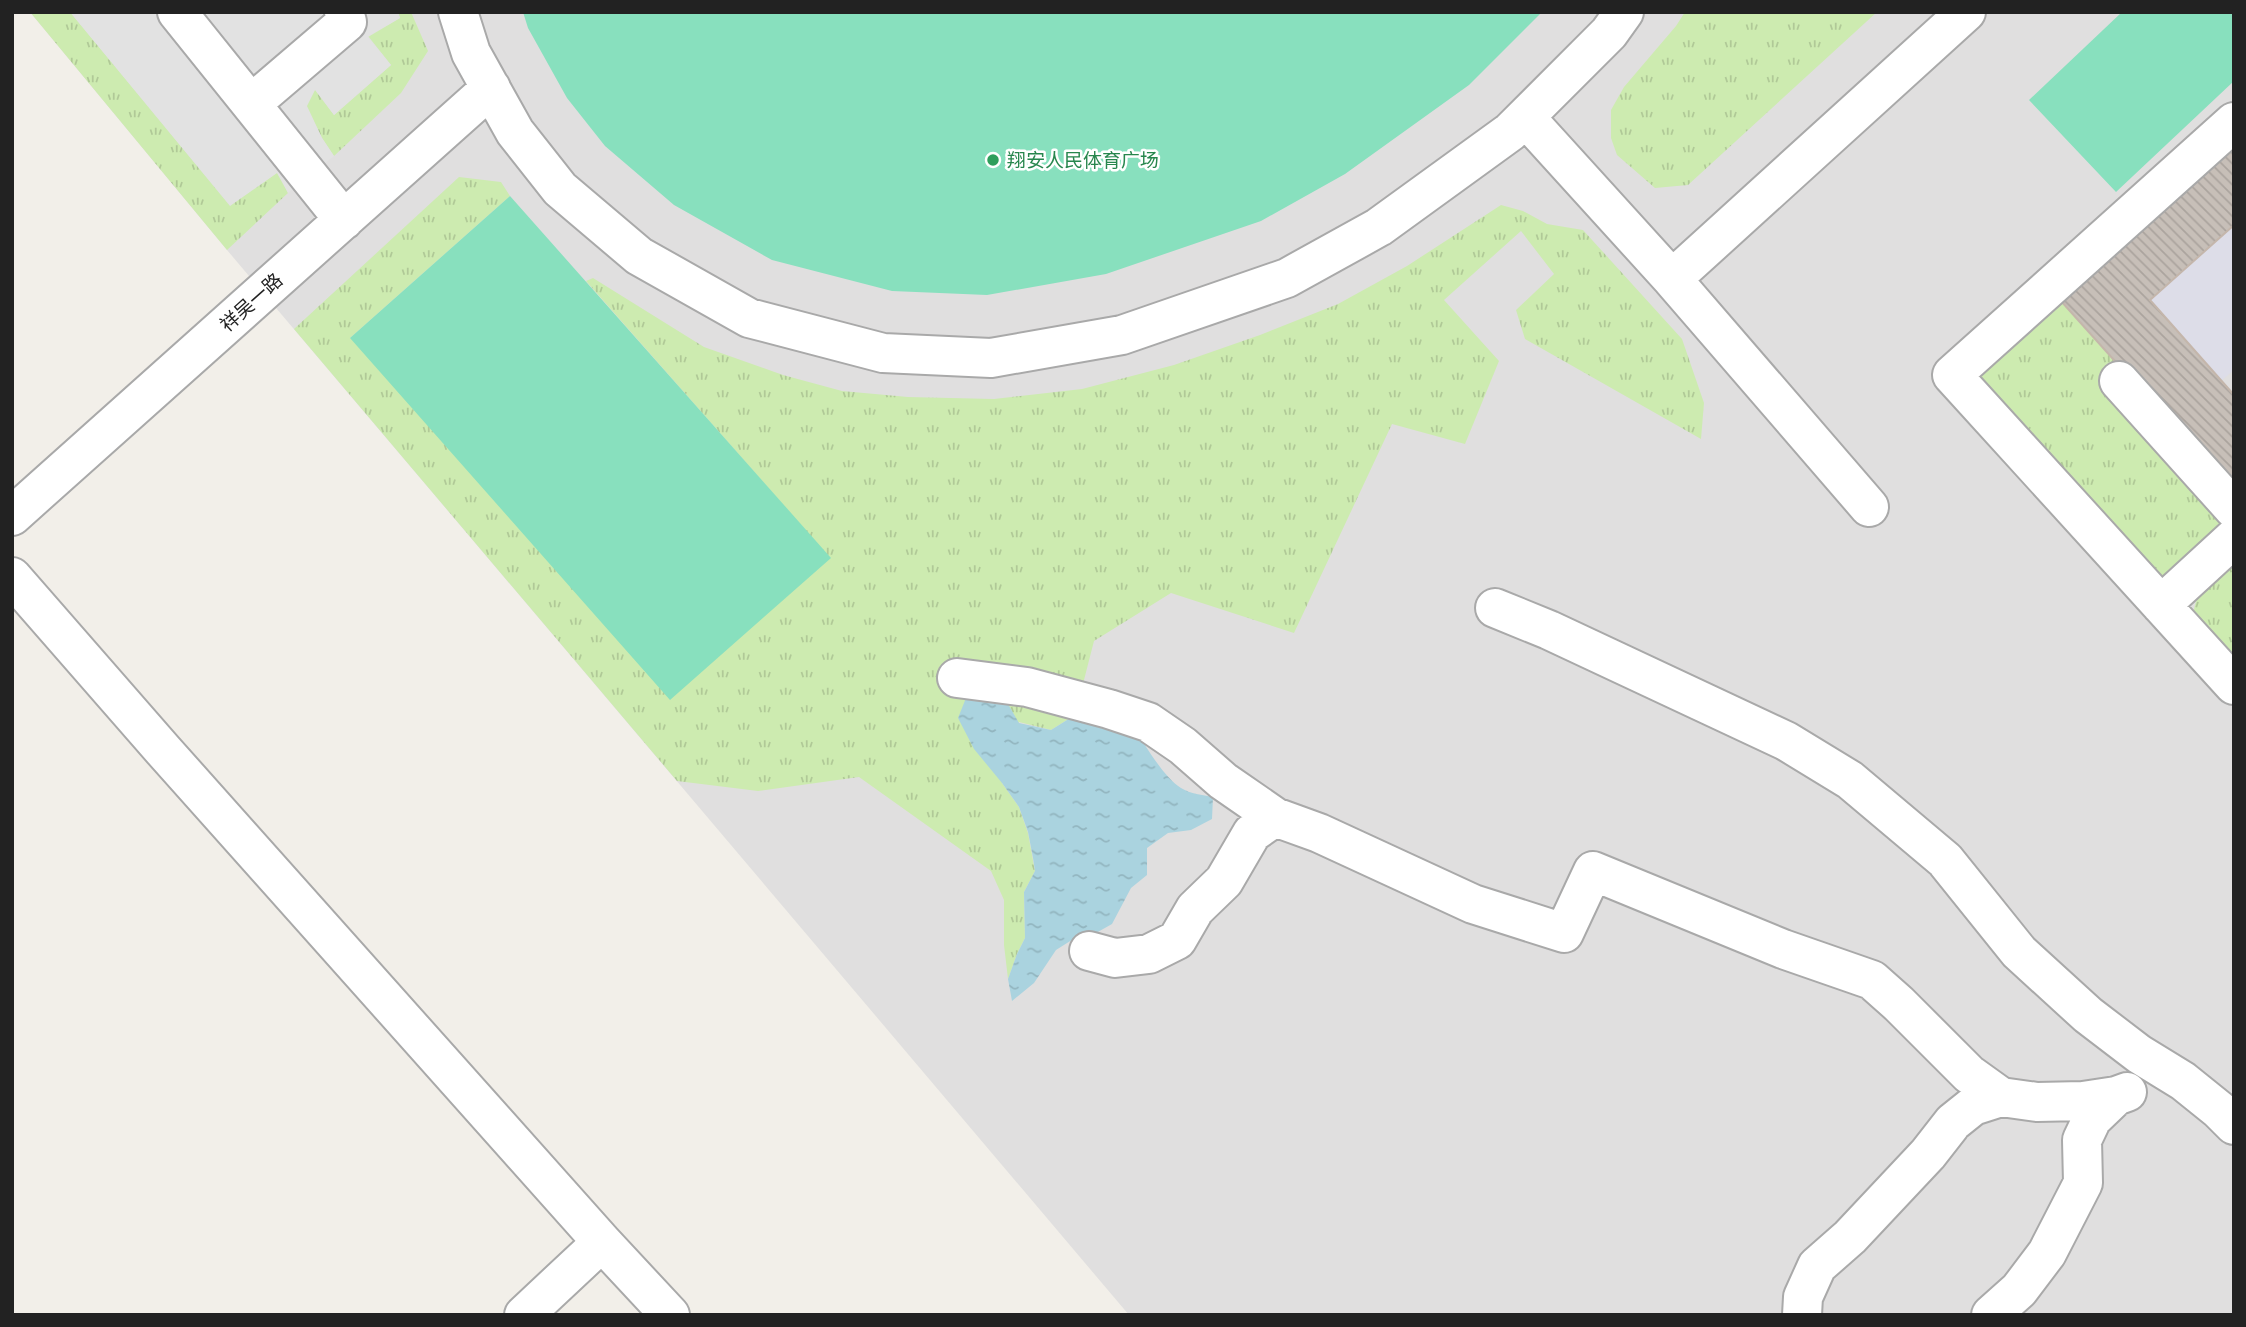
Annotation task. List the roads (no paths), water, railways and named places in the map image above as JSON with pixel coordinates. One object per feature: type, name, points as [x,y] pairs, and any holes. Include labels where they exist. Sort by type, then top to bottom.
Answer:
[{"type":"street","points":[[177,12],[344,220]]},
{"type":"street","points":[[251,104],[347,22],[344,12]]},
{"type":"street","points":[[458,12],[471,53],[516,132],[560,189],[639,256],[749,318],[883,353],[991,358],[1122,335],[1287,278],[1379,227],[1510,132],[1609,33],[1624,12]]},
{"type":"street","points":[[1672,279],[1966,12]]},
{"type":"street","name":"祥吴一路","points":[[12,516],[491,88]]},
{"type":"street","points":[[1525,117],[1672,279],[1869,507]]},
{"type":"street","points":[[2234,122],[1952,374],[2234,685]]},
{"type":"street","points":[[2119,381],[2234,509]]},
{"type":"street","points":[[2161,605],[2234,538]]},
{"type":"street","points":[[12,577],[163,750],[670,1315]]},
{"type":"street","points":[[1495,608],[1549,630],[1786,741],[1850,780],[1945,860],[2020,952],[2088,1015],[2139,1054],[2183,1081],[2234,1125]]},
{"type":"street","points":[[957,678],[1027,687],[1148,722],[1183,746],[1223,781],[1275,817],[1319,833],[1473,904],[1564,933],[1593,871],[1783,949],[1872,980],[1969,1074],[2001,1097]]},
{"type":"street","points":[[1089,951],[1115,958],[1149,954],[1177,940],[1195,909],[1224,881],[1252,833],[1275,817]]},
{"type":"street","points":[[1802,1315],[1804,1297],[1817,1266],[1850,1237],[1928,1154],[1953,1122],[1973,1106],[2001,1097],[2037,1102],[2082,1101],[2116,1096],[2146,1085],[2183,1081]]},
{"type":"street","points":[[2013,1306],[2047,1253],[2083,1183],[2082,1140],[2092,1119],[2116,1096]]},
{"type":"street","points":[[524,1315],[602,1242]]},
{"type":"water","points":[[1001,692],[1019,723],[1051,730],[1075,715],[1133,728],[1174,783],[1189,792],[1213,797],[1212,819],[1191,830],[1168,833],[1147,848],[1147,875],[1131,888],[1112,924],[1096,933],[1075,938],[1056,950],[1034,983],[1012,1001],[1008,979],[1025,938],[1024,892],[1035,871],[1033,858],[1019,807],[974,749],[958,718],[968,693]]},
{"type":"place","name":"翔安人民体育广场","points":[[993,160]]}]
